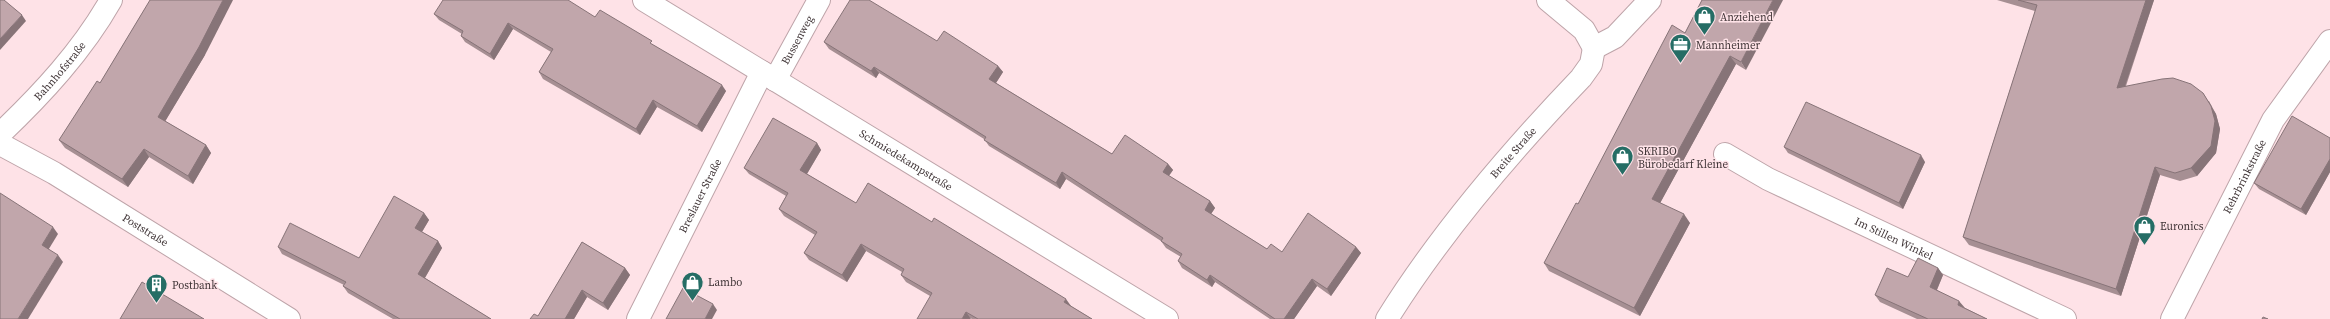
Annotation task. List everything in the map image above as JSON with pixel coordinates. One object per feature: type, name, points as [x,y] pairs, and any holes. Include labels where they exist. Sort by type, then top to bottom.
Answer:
[{"type":"street","name":"Bahnhofstraße","points":[[0,134],[48,85],[96,25],[111,0]]},
{"type":"street","name":"Schmiedekampstraße","points":[[644,0],[1168,319]]},
{"type":"street","name":"Bussenweg","points":[[769,76],[819,0]]},
{"type":"street","points":[[1548,0],[1584,30],[1594,48],[1615,37],[1650,0]]},
{"type":"street","name":"Rehrbrinkstraße","points":[[2172,319],[2273,120],[2330,40]]},
{"type":"street","name":"Breite Straße","points":[[1387,319],[1448,234],[1506,162],[1581,78],[1591,64],[1594,48]]},
{"type":"street","name":"Breslauer Straße","points":[[638,319],[769,76]]},
{"type":"street","name":"Poststraße","points":[[0,144],[54,173],[289,319]]},
{"type":"street","name":"Im Stillen Winkel","points":[[1726,154],[1768,179],[2065,319]]},
{"type":"building","points":[[0,0],[4,0],[22,15],[0,39]]},
{"type":"building","points":[[150,0],[223,0],[199,47],[158,117],[206,145],[188,176],[144,149],[122,179],[59,140],[97,81],[100,83]]},
{"type":"building","points":[[443,0],[568,0],[595,17],[600,10],[652,41],[650,43],[722,85],[697,126],[653,100],[636,129],[539,72],[553,49],[508,23],[490,54],[461,36],[463,31],[434,14]]},
{"type":"building","points":[[850,0],[869,0],[937,41],[944,31],[998,66],[989,79],[1112,154],[1125,135],[1168,164],[1163,172],[1210,201],[1205,210],[1267,249],[1271,244],[1282,252],[1308,213],[1356,247],[1327,289],[1312,279],[1284,319],[1275,319],[1210,275],[1207,280],[1178,261],[1182,254],[1161,241],[1163,238],[1062,172],[1056,183],[984,140],[986,137],[874,67],[871,71],[824,42]]},
{"type":"building","points":[[1702,0],[1773,0],[1741,62],[1730,56],[1652,199],[1684,214],[1634,308],[1544,263],[1576,203],[1578,204],[1672,25],[1685,33]]},
{"type":"building","points":[[2018,0],[2146,0],[2117,88],[2173,78],[2191,84],[2203,93],[2211,106],[2215,121],[2211,146],[2191,168],[2175,173],[2155,167],[2116,289],[1963,237],[2037,5]]},
{"type":"building","points":[[1806,102],[1921,155],[1899,203],[1784,147]]},
{"type":"building","points":[[2292,116],[2330,138],[2330,159],[2301,209],[2254,183]]},
{"type":"building","points":[[773,118],[817,143],[800,170],[856,203],[868,183],[932,222],[934,218],[1066,299],[1064,302],[1092,319],[978,319],[966,312],[962,319],[917,319],[932,293],[901,275],[904,269],[861,244],[842,275],[804,253],[817,232],[779,209],[788,193],[744,168]]},
{"type":"building","points":[[0,193],[53,227],[42,245],[58,255],[18,319],[0,319]]},
{"type":"building","points":[[394,196],[424,213],[415,228],[438,241],[418,274],[491,319],[400,319],[343,286],[346,282],[278,247],[290,223],[359,258]]},
{"type":"building","points":[[582,242],[625,268],[603,303],[582,290],[565,319],[530,319],[534,314],[538,316]]},
{"type":"building","points":[[1918,258],[1938,268],[1930,287],[1959,301],[1958,305],[1987,319],[1928,319],[1875,295],[1887,268],[1908,277]]},
{"type":"building","name":"Postbank","points":[[142,282],[204,319],[120,319]]},
{"type":"building","name":"Lambo","points":[[683,288],[713,304],[705,319],[666,319]]},
{"type":"place","name":"Anziehend","points":[[1705,36]]},
{"type":"place","name":"Mannheimer","points":[[1680,64]]},
{"type":"place","name":"SKRIBO Bürobedarf Kleine","points":[[1622,176]]},
{"type":"place","name":"Euronics","points":[[2144,246]]},
{"type":"place","name":"Lambo","points":[[693,302]]},
{"type":"place","name":"Postbank","points":[[156,304]]}]
